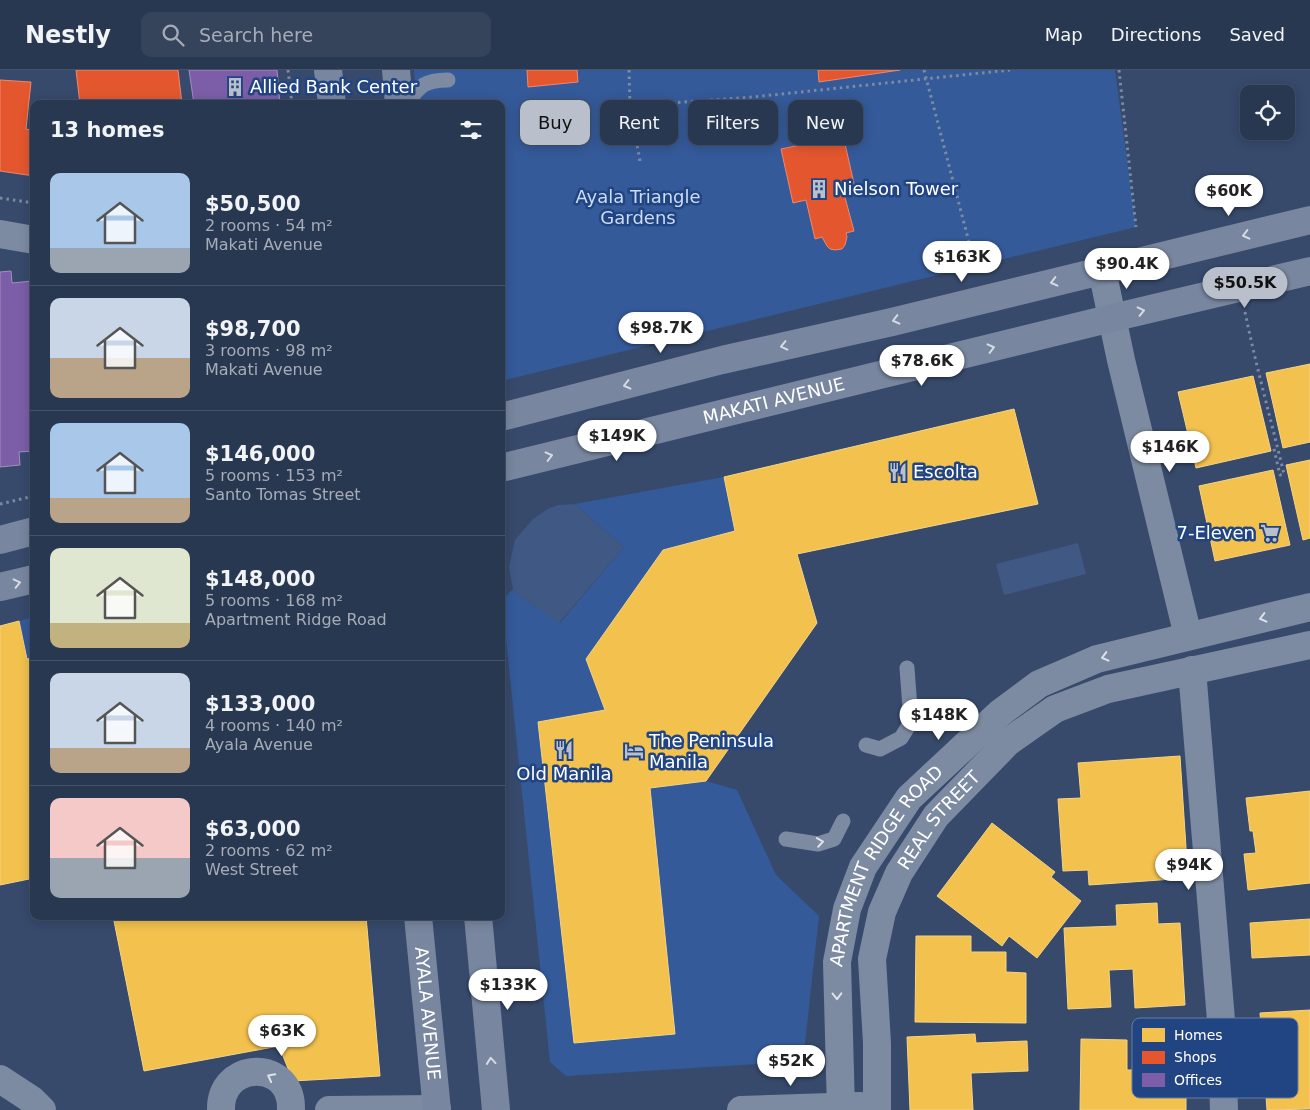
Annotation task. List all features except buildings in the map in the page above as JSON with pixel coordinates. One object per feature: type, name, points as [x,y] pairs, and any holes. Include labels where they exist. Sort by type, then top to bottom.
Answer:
[{"type":"main road","points":[[328,70],[332,100]]},
{"type":"main road","points":[[396,70],[399,100]]},
{"type":"main road","points":[[505,416],[722,360],[892,322],[1310,220]]},
{"type":"main road","name":"MAKATI AVENUE","points":[[505,467],[1112,318],[1310,272]]},
{"type":"main road","points":[[0,540],[30,532]]},
{"type":"main road","points":[[0,587],[30,580]]},
{"type":"main road","name":"AYALA AVENUE","points":[[418,920],[437,1110]]},
{"type":"main road","points":[[478,920],[496,1110]]},
{"type":"street","points":[[0,234],[30,239]]},
{"type":"street","points":[[1102,270],[1188,636]]},
{"type":"street","name":"APARTMENT RIDGE ROAD","points":[[841,1109],[837,962],[847,909],[863,867],[909,798],[1000,713],[1039,684],[1097,659],[1310,607]]},
{"type":"street","name":"REAL STREET","points":[[877,1108],[877,1043],[872,959],[882,912],[899,873],[936,816],[1008,742],[1054,709],[1108,689],[1310,645]]},
{"type":"street","points":[[1192,670],[1221,1018]]},
{"type":"street","points":[[221,1110],[221,1101],[225,1089],[233,1080],[243,1074],[255,1071],[266,1073],[277,1079],[285,1088],[290,1098],[291,1110]]},
{"type":"street","points":[[0,1079],[32,1100],[42,1110]]},
{"type":"street","points":[[741,1110],[877,1108]]},
{"type":"street","points":[[329,1110],[437,1110]]},
{"type":"lane","points":[[409,100],[420,86],[429,82],[448,80]]},
{"type":"lane","points":[[866,745],[880,749],[901,738],[911,722],[907,668]]},
{"type":"lane","points":[[786,839],[818,844],[834,838],[843,821]]},
{"type":"path","points":[[288,70],[292,100]]},
{"type":"path","points":[[629,70],[630,100]]},
{"type":"path","points":[[924,70],[975,265]]},
{"type":"path","points":[[678,102],[763,96],[1010,70]]},
{"type":"path","points":[[1119,70],[1136,228]]},
{"type":"path","points":[[637,145],[640,161]]},
{"type":"path","points":[[0,198],[30,202]]},
{"type":"path","points":[[1240,288],[1252,348],[1284,474],[1280,475],[1273,445]]},
{"type":"path","points":[[0,504],[30,497]]},
{"type":"green space","name":"Ayala Triangle Gardens","points":[[414,70],[1115,70],[1136,227],[505,380],[505,100],[417,100]]},
{"type":"green space","points":[[724,477],[735,531],[663,550],[586,659],[605,710],[538,722],[574,1043],[675,1034],[650,788],[706,781],[737,790],[776,875],[819,916],[803,1061],[566,1076],[550,1062],[505,629],[505,597],[513,589],[520,596],[560,623],[624,547],[575,504]]},
{"type":"green space","points":[[30,618],[30,659],[27,659],[19,621]]},
{"type":"shaded area","points":[[575,504],[624,547],[559,623],[513,589],[509,567],[515,540],[533,519],[558,505]]},
{"type":"shaded area","points":[[1078,543],[1086,574],[1004,595],[996,564]]},
{"type":"place","name":"Allied Bank Center","points":[[235,87]]},
{"type":"place","name":"Nielson Tower","points":[[819,189]]},
{"type":"place","name":"Escolta","points":[[898,472]]},
{"type":"place","name":"7-Eleven","points":[[1270,533]]},
{"type":"place","name":"Old Manila","points":[[564,750]]},
{"type":"place","name":"The Peninsula Manila","points":[[634,751]]}]
